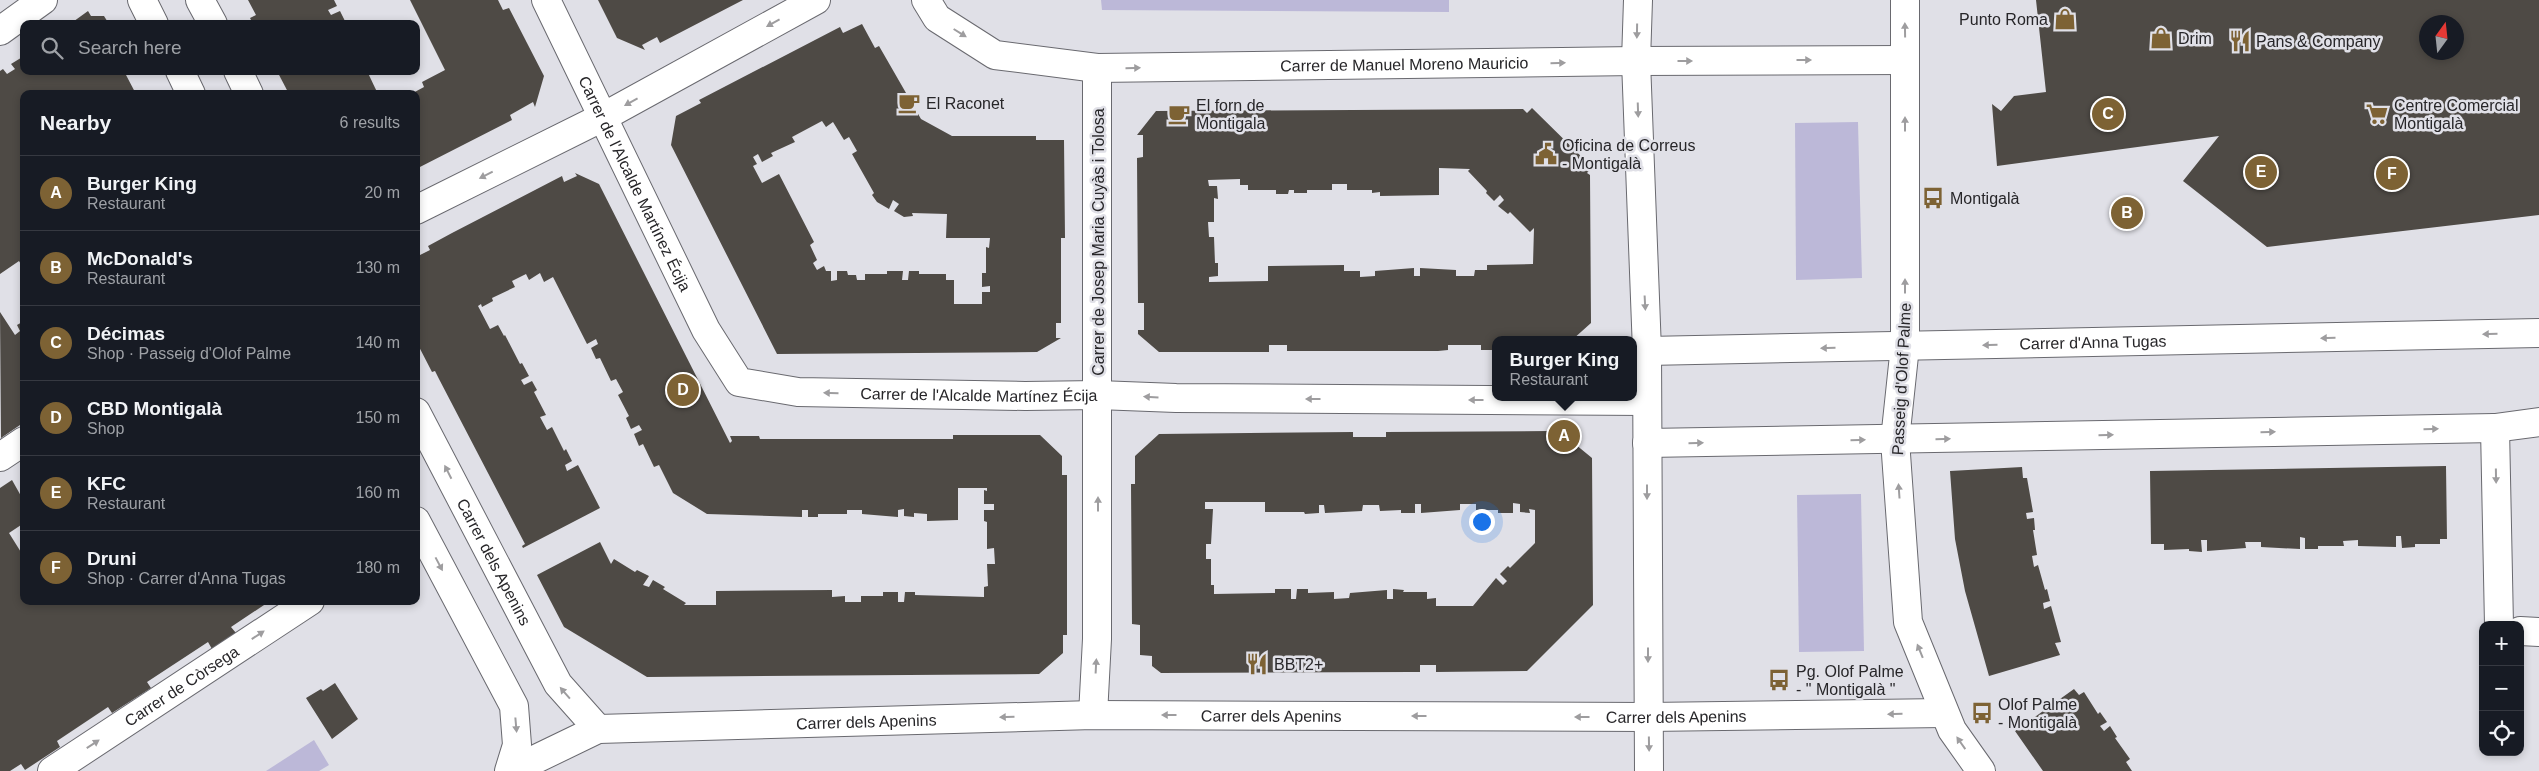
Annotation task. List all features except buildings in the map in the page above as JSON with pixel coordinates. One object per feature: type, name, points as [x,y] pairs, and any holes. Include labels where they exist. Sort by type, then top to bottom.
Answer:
[{"type":"street","points":[[0,31],[43,0]]},
{"type":"street","points":[[142,0],[152,20]]},
{"type":"street","points":[[200,0],[210,20]]},
{"type":"street","name":"Carrer de l'Alcalde Martínez Écija","points":[[546,0],[706,330],[739,382],[798,392],[1025,396],[1098,395],[1185,398],[1492,399]]},
{"type":"street","points":[[420,208],[603,117],[816,0]]},
{"type":"street","name":"Carrer de Manuel Moreno Mauricio","points":[[926,0],[937,18],[995,55],[1097,68],[1636,61],[1905,60]]},
{"type":"street","points":[[1638,0],[1636,61],[1647,351],[1649,771]]},
{"type":"street","name":"Passeig d'Olof Palme","points":[[1905,0],[1905,346],[1895,440],[1908,622],[1952,730],[1981,771]]},
{"type":"street","name":"Carrer de Josep Maria Cuyàs i Tolosa","points":[[1093,715],[1097,639],[1097,68]]},
{"type":"street","points":[[182,75],[190,90]]},
{"type":"street","points":[[240,75],[247,90]]},
{"type":"street","name":"Carrer d'Anna Tugas","points":[[1647,351],[2539,333]]},
{"type":"street","name":"Carrer de l'Alcalde Martínez Écija","points":[[1637,400],[1647,400]]},
{"type":"street","name":"Carrer dels Apenins","points":[[420,420],[558,684],[598,729]]},
{"type":"street","points":[[1647,444],[2495,428],[2539,422]]},
{"type":"street","points":[[2495,428],[2498,621]]},
{"type":"street","points":[[0,457],[20,444]]},
{"type":"street","name":"Carrer dels Apenins","points":[[420,531],[514,706],[517,745],[510,771]]},
{"type":"street","name":"Carrer de Còrsega","points":[[52,771],[304,605]]},
{"type":"street","points":[[2524,632],[2539,632]]},
{"type":"street","name":"Carrer dels Apenins","points":[[510,771],[598,729],[1093,715],[1648,717],[1944,713]]},
{"type":"shaded area","points":[[1101,0],[1449,0],[1449,12],[1102,10]]},
{"type":"shaded area","points":[[1858,122],[1862,278],[1796,280],[1795,123]]},
{"type":"shaded area","points":[[1861,494],[1864,651],[1799,652],[1797,495]]},
{"type":"shaded area","points":[[314,740],[329,765],[319,771],[266,771]]},
{"type":"place","name":"Punto Roma","points":[[2065,19]]},
{"type":"place","name":"Drim","points":[[2161,38]]},
{"type":"place","name":"Pans & Company","points":[[2240,41]]},
{"type":"place","name":"El Raconet","points":[[909,103]]},
{"type":"place","name":"El forn de Montigala","points":[[1179,114]]},
{"type":"place","name":"Décimas","points":[[2108,114]]},
{"type":"place","name":"Centre Comercial Montigalà","points":[[2377,114]]},
{"type":"place","name":"Oficina de Correus - Montigalà","points":[[1546,154]]},
{"type":"place","name":"KFC","points":[[2261,172]]},
{"type":"place","name":"Druni","points":[[2392,174]]},
{"type":"place","name":"Montigalà","points":[[1933,198]]},
{"type":"place","name":"McDonald's","points":[[2127,213]]},
{"type":"place","name":"CBD Montigalà","points":[[683,390]]},
{"type":"place","name":"Burger King","points":[[1564,436]]},
{"type":"place","name":"BBT2+","points":[[1257,664]]},
{"type":"place","name":"Pg. Olof Palme - \" Montigalà \"","points":[[1779,680]]},
{"type":"place","name":"Olof Palme - Montigalà","points":[[1982,713]]}]
